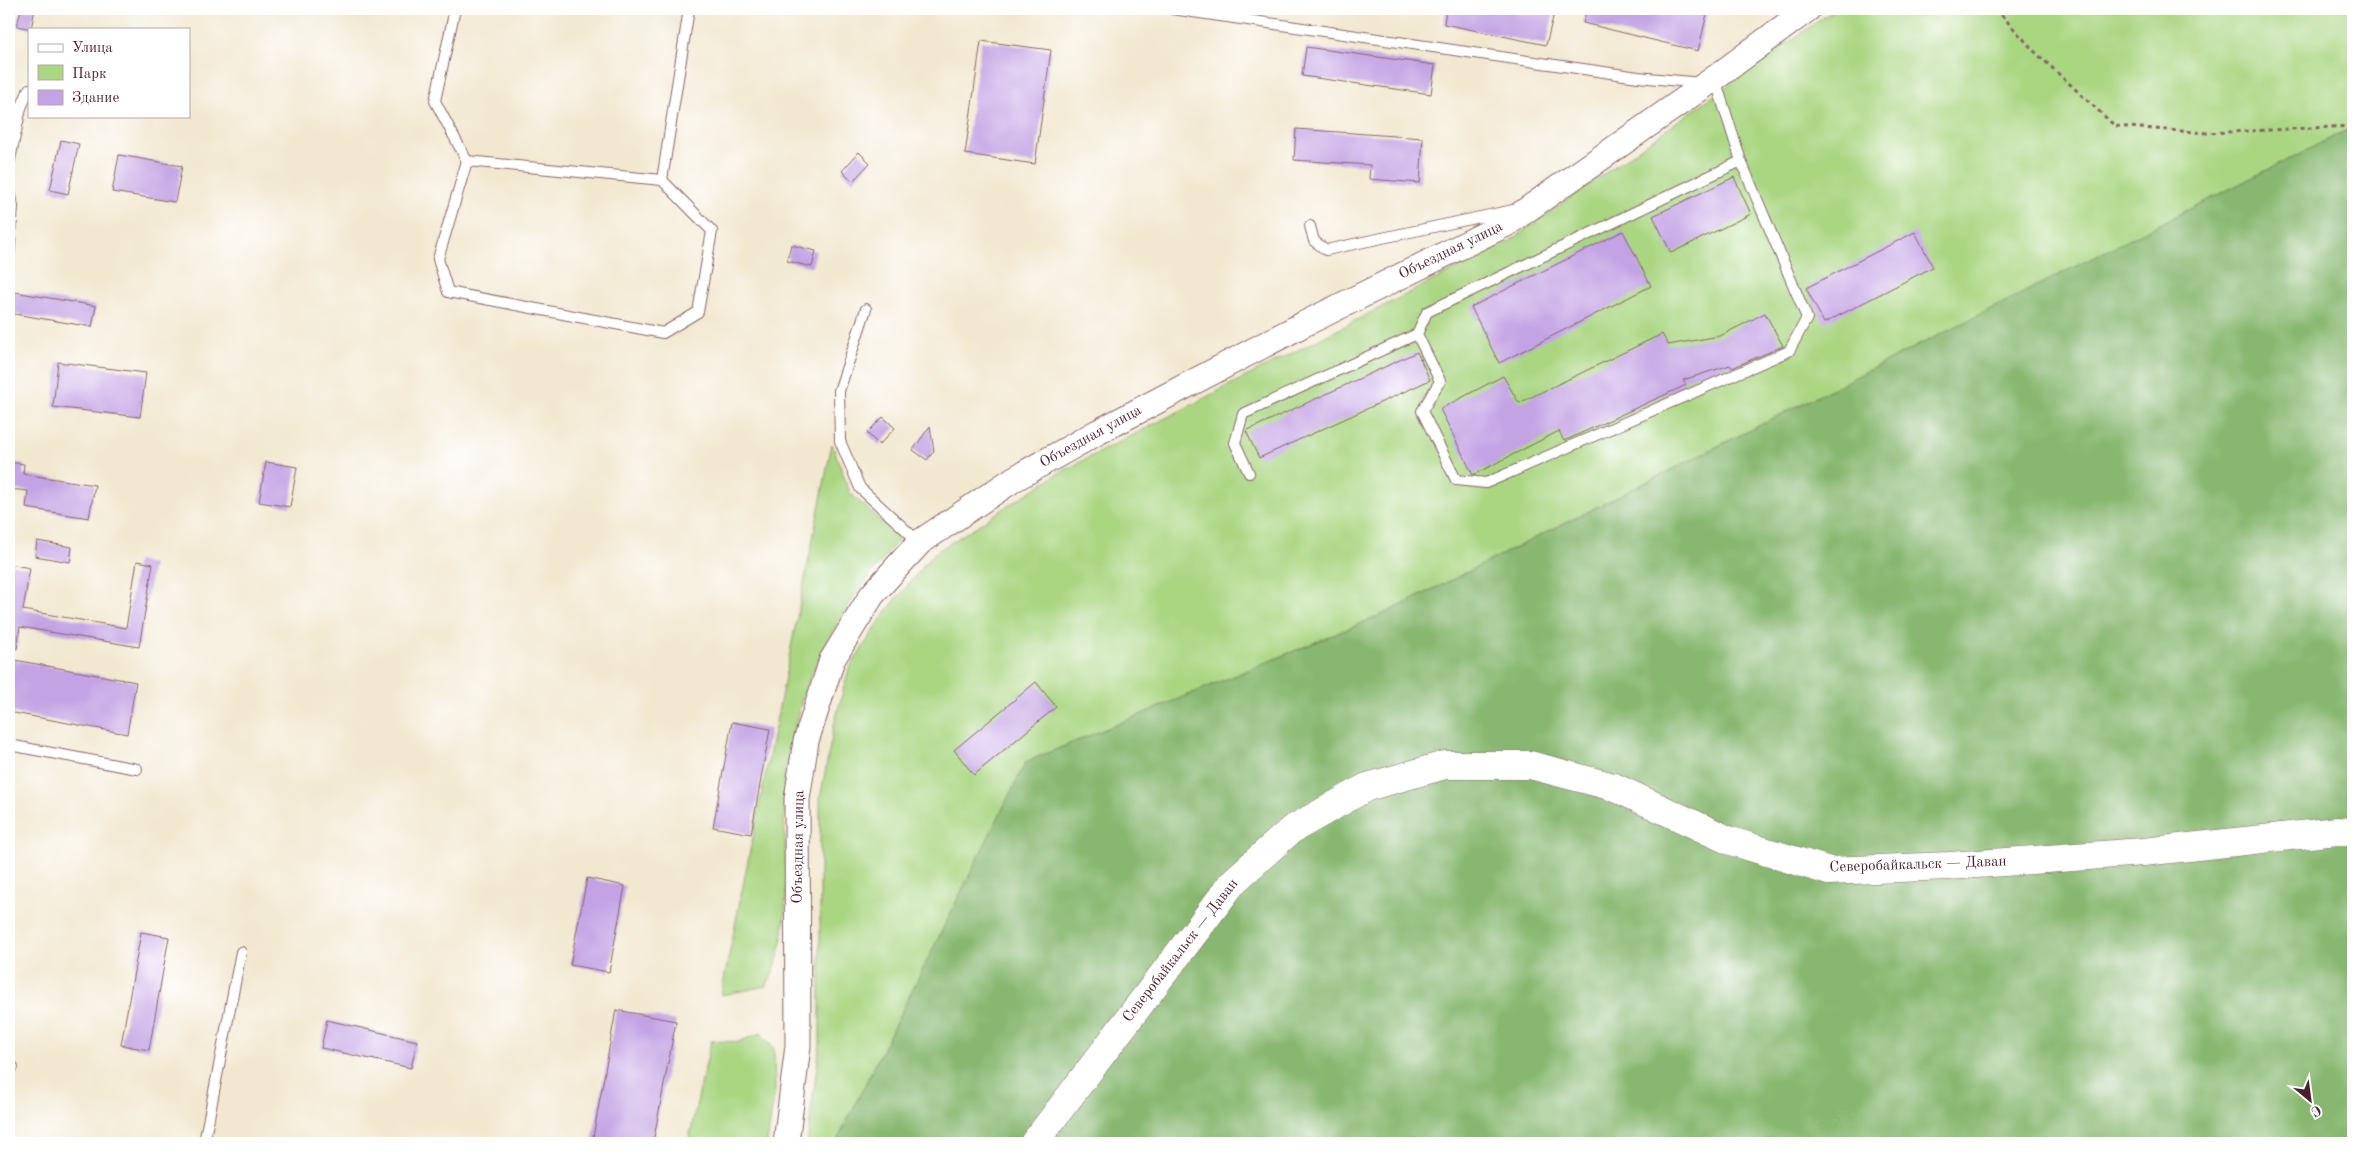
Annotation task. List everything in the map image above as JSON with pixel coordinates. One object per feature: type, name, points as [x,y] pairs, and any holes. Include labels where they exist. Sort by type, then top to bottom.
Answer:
[{"type":"main road","name":"Северобайкальск — Даван","points":[[1034,1143],[1234,881],[1291,830],[1367,787],[1445,765],[1530,765],[1605,785],[1728,840],[1829,871],[1949,866],[2143,852],[2337,830],[2353,832]]},
{"type":"street","name":"Объездная улица","points":[[786,1143],[798,1046],[797,799],[806,741],[832,660],[872,596],[920,542],[1014,479],[1098,432],[1304,324],[1508,223],[1711,81],[1808,9]]},
{"type":"lane","points":[[455,9],[435,101],[467,161],[438,259],[448,292],[663,333],[698,312],[712,231],[662,180],[467,161]]},
{"type":"lane","points":[[662,180],[689,9]]},
{"type":"lane","points":[[1172,9],[1638,77],[1711,81],[1741,161],[1807,318],[1789,351],[1486,483],[1456,480],[1422,411],[1440,381],[1417,334]]},
{"type":"lane","points":[[9,164],[21,108],[28,91]]},
{"type":"lane","points":[[1249,473],[1235,443],[1243,414],[1417,334],[1428,312],[1741,161]]},
{"type":"lane","points":[[9,185],[12,207],[9,256]]},
{"type":"lane","points":[[1310,226],[1314,241],[1326,250],[1531,207]]},
{"type":"lane","points":[[866,309],[839,392],[840,441],[860,488],[920,542]]},
{"type":"lane","points":[[9,745],[137,769]]},
{"type":"lane","points":[[204,1143],[240,952]]},
{"type":"path","points":[[1996,9],[2036,54],[2116,126],[2206,133],[2353,126]]},
{"type":"green space","points":[[1835,9],[2353,9],[2353,127],[1386,613],[1026,762],[836,1143],[807,1143],[820,1043],[820,799],[834,725],[849,669],[885,613],[933,554],[1059,473],[1510,241]]},
{"type":"green space","points":[[2353,127],[2353,1143],[836,1143],[1026,762],[1386,613]]},
{"type":"green space","points":[[832,444],[850,493],[900,538],[863,585],[832,633],[807,685],[798,713],[784,781],[785,915],[782,941],[776,966],[766,986],[721,995]]},
{"type":"green space","points":[[761,1033],[774,1049],[775,1090],[767,1143],[688,1143],[711,1041],[738,1042]]},
{"type":"building","points":[[21,9],[35,9],[31,28],[17,26]]},
{"type":"building","points":[[1446,9],[1555,9],[1546,45],[1444,24]]},
{"type":"building","points":[[1587,9],[1686,9],[1707,14],[1698,51],[1583,23]]},
{"type":"building","points":[[981,41],[1051,50],[1035,164],[965,154]]},
{"type":"building","points":[[1306,47],[1435,65],[1431,94],[1302,76]]},
{"type":"building","points":[[1296,129],[1423,138],[1420,183],[1369,179],[1370,165],[1294,160]]},
{"type":"building","points":[[61,140],[79,144],[68,194],[50,190]]},
{"type":"building","points":[[859,152],[870,163],[853,181],[842,171]]},
{"type":"building","points":[[119,155],[182,166],[175,202],[112,192]]},
{"type":"building","points":[[1734,177],[1751,214],[1671,253],[1653,216]]},
{"type":"building","points":[[1623,231],[1651,286],[1499,363],[1471,307]]},
{"type":"building","points":[[1915,232],[1933,267],[1824,323],[1806,288]]},
{"type":"building","points":[[791,245],[816,251],[812,267],[787,261]]},
{"type":"building","points":[[9,291],[96,306],[92,327],[9,313]]},
{"type":"building","points":[[1765,313],[1783,346],[1732,368],[1730,365],[1683,380],[1686,385],[1564,441],[1559,431],[1473,475],[1440,409],[1503,376],[1519,403],[1662,334],[1668,345],[1720,336]]},
{"type":"building","points":[[1417,352],[1430,380],[1259,458],[1246,431]]},
{"type":"building","points":[[58,362],[146,373],[140,417],[53,407]]},
{"type":"building","points":[[883,417],[895,428],[879,445],[867,433]]},
{"type":"building","points":[[930,426],[934,451],[927,460],[913,450]]},
{"type":"building","points":[[9,462],[24,464],[23,474],[95,485],[89,518],[26,508],[28,491],[9,489]]},
{"type":"building","points":[[266,462],[297,467],[290,507],[259,502]]},
{"type":"building","points":[[37,541],[72,547],[70,562],[35,556]]},
{"type":"building","points":[[137,561],[153,564],[139,647],[20,627],[17,649],[9,648],[9,564],[30,568],[23,610],[126,628]]},
{"type":"building","points":[[9,659],[136,682],[127,734],[9,712]]},
{"type":"building","points":[[1036,682],[1056,707],[974,775],[954,750]]},
{"type":"building","points":[[732,722],[770,729],[751,834],[713,827]]},
{"type":"building","points":[[587,878],[625,886],[609,972],[570,965]]},
{"type":"building","points":[[141,932],[169,937],[149,1050],[121,1045]]},
{"type":"building","points":[[616,1010],[676,1021],[653,1143],[592,1143]]},
{"type":"building","points":[[327,1020],[417,1041],[411,1068],[321,1048]]}]
